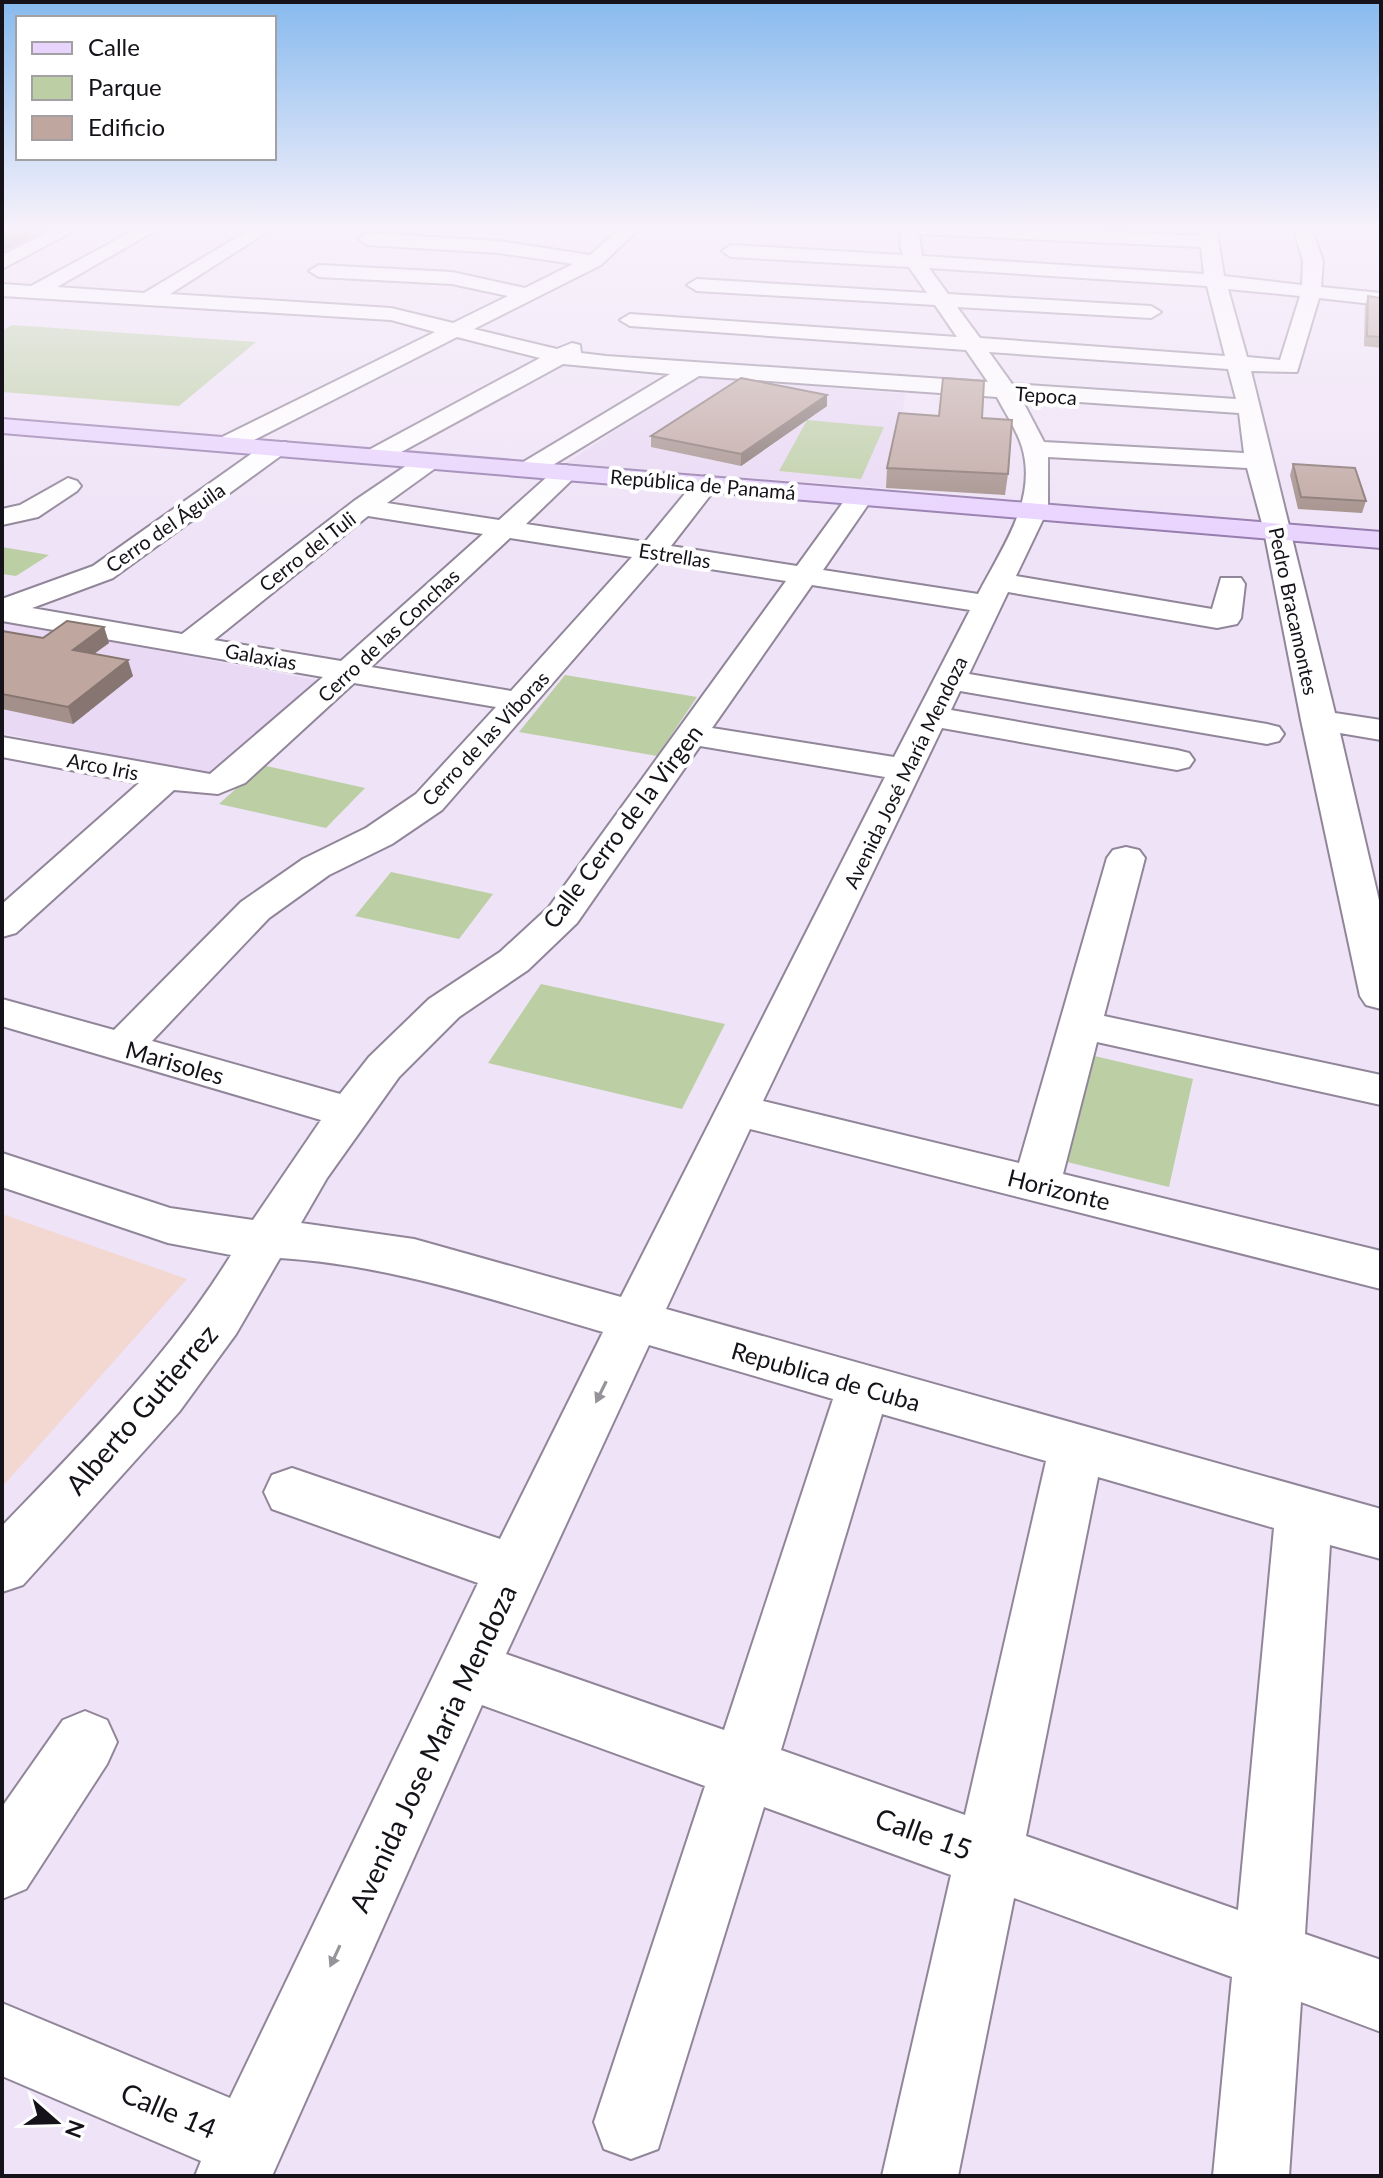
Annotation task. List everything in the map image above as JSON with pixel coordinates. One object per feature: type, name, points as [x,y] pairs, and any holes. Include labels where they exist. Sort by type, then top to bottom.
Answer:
[{"type":"main road","name":"República de Panamá","points":[[10,425],[1381,540]]},
{"type":"street","name":"Tepoca","points":[[443,329],[560,357],[693,370],[1250,407]]},
{"type":"street","points":[[229,443],[465,329]]},
{"type":"street","points":[[708,329],[971,343],[1153,334]]},
{"type":"street","name":"Avenida José María Mendoza","points":[[635,1322],[736,1110],[908,770],[1035,509],[1038,485],[1035,449],[1006,392],[961,329]]},
{"type":"street","points":[[1120,329],[1153,334],[1238,362],[1278,368],[1292,365],[1301,329]]},
{"type":"street","points":[[1152,329],[1153,334]]},
{"type":"street","name":"Pedro Bracamontes","points":[[1229,329],[1250,407],[1258,461],[1278,531],[1317,720],[1381,996]]},
{"type":"street","points":[[374,457],[588,342]]},
{"type":"street","points":[[529,469],[693,370]]},
{"type":"street","name":"Cerro del Águila","points":[[2,611],[103,572],[277,447]]},
{"type":"street","points":[[1035,449],[1258,461]]},
{"type":"street","name":"Cerro del Tuli","points":[[189,644],[363,507],[428,462]]},
{"type":"street","name":"Cerro de las Conchas","points":[[204,785],[218,784],[233,776],[566,473]]},
{"type":"street","name":"Cerro de las Víboras","points":[[122,1047],[255,910],[295,880],[379,836],[429,802],[652,552],[706,484]]},
{"type":"street","points":[[2,517],[29,511],[68,486]]},
{"type":"street","name":"Calle Cerro de la Virgen","points":[[266,1241],[348,1112],[384,1067],[444,1008],[514,961],[563,915],[861,496]]},
{"type":"street","name":"Estrellas","points":[[363,507],[803,575],[1217,619],[1226,618],[1230,612],[1231,584]]},
{"type":"street","name":"Galaxias","points":[[2,611],[520,702]]},
{"type":"street","points":[[951,680],[1267,734]]},
{"type":"street","points":[[934,717],[1177,760]]},
{"type":"street","points":[[1317,720],[1381,730]]},
{"type":"street","points":[[691,735],[908,770]]},
{"type":"street","name":"Arco Iris","points":[[2,747],[204,785]]},
{"type":"street","points":[[2,925],[166,778]]},
{"type":"street","points":[[1037,1183],[1126,858]]},
{"type":"street","name":"Marisoles","points":[[2,1012],[348,1112]]},
{"type":"street","points":[[1080,1025],[1381,1090]]},
{"type":"street","name":"Horizonte","points":[[736,1110],[1381,1270]]},
{"type":"street","name":"Republica de Cuba","points":[[2,1170],[168,1225],[227,1237],[328,1243],[414,1258],[1381,1534]]},
{"type":"street","name":"Alberto Gutierrez","points":[[2,1566],[160,1396],[218,1320],[266,1241]]},
{"type":"street","name":"Avenida Jose Maria Mendoza","points":[[240,2160],[467,1670],[635,1322]]},
{"type":"street","points":[[631,2122],[864,1387]]},
{"type":"street","points":[[920,2176],[991,1857],[1076,1448]]},
{"type":"street","points":[[292,1492],[515,1570]]},
{"type":"street","points":[[1251,2176],[1304,1513]]},
{"type":"street","name":"Calle 15","points":[[467,1670],[1381,1996]]},
{"type":"street","points":[[2,1865],[85,1742]]},
{"type":"street","name":"Calle 14","points":[[2,2039],[240,2160]]},
{"type":"shaded area","points":[[697,377],[906,394],[886,488],[565,464]]},
{"type":"shaded area","points":[[5,622],[321,681],[218,778],[2,733],[2,624]]},
{"type":"shaded area","points":[[2,1214],[187,1279],[2,1487]]},
{"type":"green space","points":[[64,329],[256,342],[179,406],[2,392],[2,331]]},
{"type":"green space","points":[[807,420],[884,427],[861,479],[779,471]]},
{"type":"green space","points":[[2,547],[49,555],[16,576],[2,574]]},
{"type":"green space","points":[[565,675],[697,697],[657,756],[519,732]]},
{"type":"green space","points":[[262,765],[365,788],[326,828],[219,804]]},
{"type":"green space","points":[[391,872],[493,894],[459,939],[355,916]]},
{"type":"green space","points":[[541,984],[725,1024],[682,1109],[488,1063]]},
{"type":"green space","points":[[1086,1054],[1193,1079],[1169,1187],[1055,1159]]},
{"type":"building","points":[[1367,329],[1381,329],[1381,337],[1367,336]]},
{"type":"building","points":[[741,378],[827,395],[741,454],[651,436]]},
{"type":"building","points":[[943,378],[984,381],[982,418],[1012,420],[1008,474],[887,468],[899,413],[939,416]]},
{"type":"building","points":[[1293,464],[1355,468],[1366,501],[1301,497]]},
{"type":"building","points":[[67,621],[104,627],[73,650],[128,660],[68,707],[2,694],[2,631],[43,638]]}]
